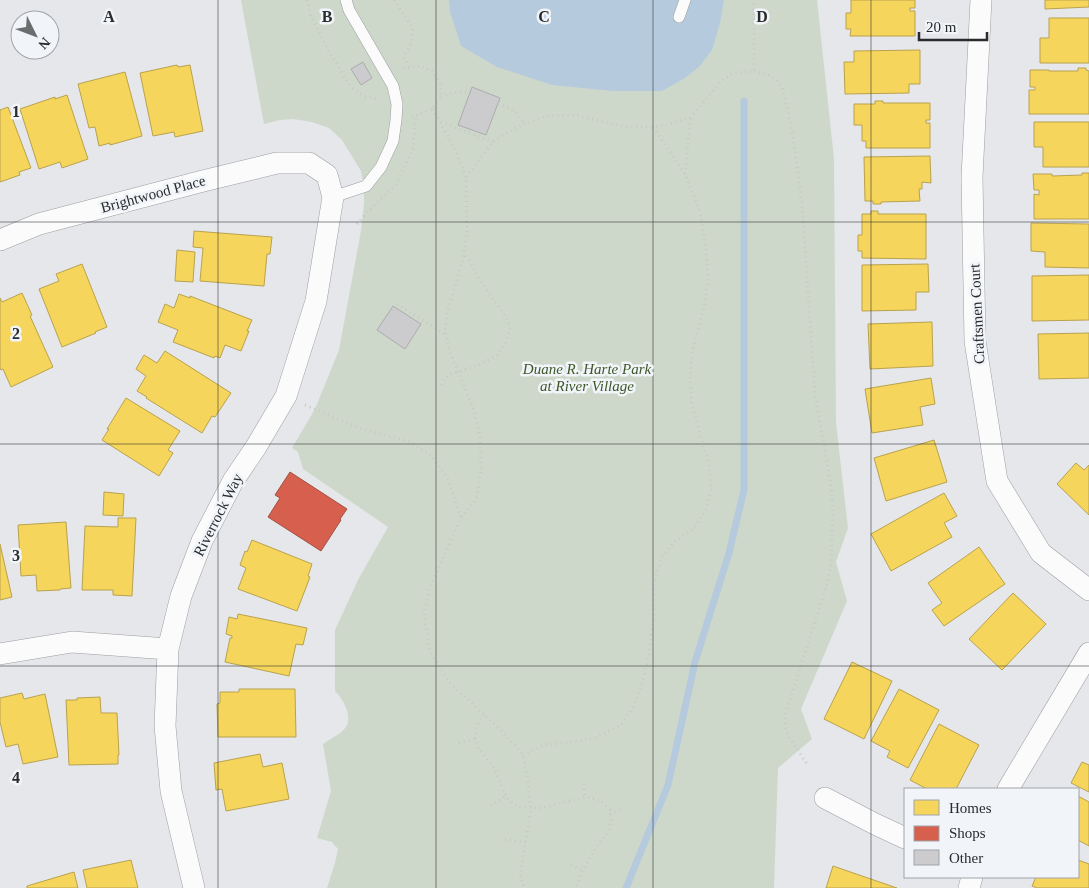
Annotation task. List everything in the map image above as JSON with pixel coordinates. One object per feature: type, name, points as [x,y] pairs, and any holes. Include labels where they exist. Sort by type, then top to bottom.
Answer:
[{"type":"street","name":"Craftsmen Court","points":[[981,0],[972,177],[975,341],[997,481],[1041,554],[1089,590]]},
{"type":"street","name":"Brightwood Place","points":[[0,240],[39,224],[202,180],[277,163],[309,163]]},
{"type":"street","name":"Riverrock Way","points":[[194,888],[171,791],[165,726],[168,649],[181,596],[202,542],[233,482],[286,396],[316,301],[333,197],[327,175],[309,163]]},
{"type":"street","points":[[0,654],[72,642],[168,649]]},
{"type":"street","points":[[1009,788],[1089,652]]},
{"type":"street","points":[[825,798],[904,838]]},
{"type":"lane","points":[[333,197],[366,186],[376,174],[393,141],[396,120],[397,104],[393,86],[349,10],[346,0]]},
{"type":"lane","points":[[679,17],[685,0]]},
{"type":"path","points":[[307,0],[311,17],[341,73],[352,88],[364,96],[378,98],[378,106]]},
{"type":"path","points":[[394,0],[412,29],[411,44],[404,57],[410,68]]},
{"type":"path","points":[[754,0],[754,71]]},
{"type":"path","points":[[404,68],[420,66],[433,72],[440,82],[441,96],[433,109],[416,116]]},
{"type":"path","points":[[466,177],[493,142],[506,132],[546,116],[575,115],[626,127],[653,127],[668,125],[691,117],[720,82],[733,73],[754,71],[767,74],[777,80],[783,90],[794,136],[802,202],[815,394],[831,485],[833,515],[831,563],[827,584],[786,712],[785,725],[788,735],[806,764]]},
{"type":"path","points":[[441,96],[463,91],[469,93]]},
{"type":"path","points":[[498,104],[510,108],[524,124]]},
{"type":"path","points":[[433,109],[456,152],[466,177],[467,234],[464,255],[447,314],[445,328],[448,350],[473,407],[480,437],[481,472],[476,500],[461,517],[430,588],[424,615],[430,652],[450,683],[504,733],[523,755],[528,775],[531,808],[520,874],[524,888]]},
{"type":"path","points":[[685,174],[691,117]]},
{"type":"path","points":[[441,122],[493,142]]},
{"type":"path","points":[[523,755],[544,745],[565,744],[595,738],[621,725],[633,707],[643,681],[653,624],[654,587],[661,558],[675,541],[693,529],[706,510],[711,490],[709,463],[692,404],[690,376],[693,350],[705,302],[708,278],[706,248],[700,212],[685,174],[653,127]]},
{"type":"path","points":[[441,385],[446,377],[452,373],[481,364],[497,355],[506,342],[510,327],[506,317],[482,284],[470,261],[464,255]]},
{"type":"path","points":[[397,304],[446,334]]},
{"type":"path","points":[[286,396],[359,428],[410,442],[431,455],[447,477],[461,517]]},
{"type":"path","points":[[484,715],[479,721],[475,739],[478,748],[494,768],[506,796],[513,804],[520,807],[542,808],[586,797],[596,798],[610,810],[611,820],[609,829],[595,849],[576,888]]},
{"type":"path","points":[[459,744],[475,739]]},
{"type":"path","points":[[584,784],[586,797]]},
{"type":"path","points":[[491,806],[506,796]]},
{"type":"path","points":[[610,814],[624,808]]},
{"type":"path","points":[[505,839],[524,843]]},
{"type":"path","points":[[571,865],[583,871]]},
{"type":"green space","name":"Duane R. Harte Park at River Village","points":[[241,0],[817,0],[834,159],[836,423],[848,528],[836,562],[847,601],[801,709],[812,739],[778,768],[774,888],[327,888],[338,849],[332,842],[317,838],[331,791],[323,744],[344,730],[348,723],[348,713],[344,703],[335,691],[335,630],[358,580],[388,527],[303,469],[298,452],[292,448],[315,409],[339,350],[361,231],[364,187],[361,171],[342,140],[329,128],[312,122],[293,119],[264,124]]},
{"type":"water","points":[[449,0],[724,0],[712,50],[700,66],[685,78],[662,91],[613,91],[552,85],[497,67],[461,46],[450,12]]},
{"type":"building: Homes","points":[[851,0],[915,0],[915,8],[910,8],[910,11],[915,11],[915,36],[850,36],[851,29],[846,29],[846,13],[851,13]]},
{"type":"building: Homes","points":[[1045,0],[1089,0],[1089,7],[1045,9]]},
{"type":"building: Homes","points":[[1049,18],[1089,18],[1089,63],[1040,63],[1040,38],[1049,38]]},
{"type":"building: Homes","points":[[920,50],[920,84],[909,84],[909,93],[845,94],[844,62],[854,62],[854,51]]},
{"type":"building: Homes","points":[[177,65],[178,67],[190,65],[203,131],[175,137],[174,132],[153,136],[140,73]]},
{"type":"building: Homes","points":[[1078,68],[1086,68],[1089,71],[1089,114],[1029,114],[1029,90],[1035,90],[1035,87],[1030,87],[1030,70],[1078,71]]},
{"type":"building: Homes","points":[[125,72],[142,136],[110,145],[110,143],[99,146],[95,127],[89,128],[78,84]]},
{"type":"building: Homes","points":[[67,95],[88,159],[62,168],[60,162],[39,169],[20,109],[55,97],[55,99]]},
{"type":"building: Homes","points":[[875,101],[883,101],[883,103],[930,103],[930,120],[926,120],[926,123],[930,123],[930,148],[866,148],[866,141],[862,141],[862,125],[854,125],[854,104],[875,104]]},
{"type":"building: Homes","points":[[8,107],[31,168],[19,172],[20,175],[0,182],[0,110]]},
{"type":"building: Homes","points":[[1034,122],[1089,122],[1089,167],[1043,167],[1043,147],[1034,147]]},
{"type":"building: Homes","points":[[930,156],[931,183],[922,182],[922,189],[919,189],[920,201],[873,204],[873,201],[865,201],[864,157]]},
{"type":"building: Homes","points":[[1082,173],[1089,173],[1089,219],[1034,219],[1034,194],[1039,195],[1039,190],[1034,190],[1033,174],[1052,174],[1052,176],[1082,175]]},
{"type":"building: Homes","points":[[871,211],[878,211],[878,214],[926,214],[926,259],[862,258],[862,251],[858,251],[858,235],[862,235],[862,214],[871,214]]},
{"type":"building: Homes","points":[[1031,223],[1089,224],[1089,268],[1045,267],[1045,252],[1031,251]]},
{"type":"building: Homes","points":[[194,231],[272,237],[270,254],[267,254],[264,286],[200,281],[203,248],[193,247]]},
{"type":"building: Homes","points":[[177,250],[195,252],[193,282],[175,281]]},
{"type":"building: Homes","points":[[82,264],[107,327],[62,347],[39,289],[59,281],[56,274]]},
{"type":"building: Homes","points":[[928,264],[929,292],[916,292],[916,310],[862,311],[862,265]]},
{"type":"building: Homes","points":[[1089,275],[1089,320],[1032,321],[1032,276]]},
{"type":"building: Homes","points":[[22,293],[32,315],[30,316],[53,367],[11,387],[3,369],[1,370],[0,368],[0,298],[2,302]]},
{"type":"building: Homes","points":[[179,294],[190,298],[190,296],[252,320],[241,351],[225,345],[220,358],[215,356],[214,358],[173,342],[178,330],[158,322],[165,304],[174,308]]},
{"type":"building: Homes","points":[[932,322],[933,366],[870,369],[868,324]]},
{"type":"building: Homes","points":[[1089,333],[1089,378],[1039,379],[1038,334]]},
{"type":"building: Homes","points":[[165,351],[231,393],[215,417],[212,416],[202,433],[137,391],[146,376],[136,369],[144,355],[157,363]]},
{"type":"building: Homes","points":[[931,378],[935,404],[920,407],[923,425],[872,433],[865,389]]},
{"type":"building: Homes","points":[[126,398],[180,431],[168,450],[173,453],[159,476],[102,440]]},
{"type":"building: Homes","points":[[934,440],[947,482],[886,501],[874,458]]},
{"type":"building: Homes","points":[[1076,463],[1084,470],[1089,465],[1089,515],[1057,484]]},
{"type":"building: Homes","points":[[104,492],[124,494],[123,516],[103,515]]},
{"type":"building: Homes","points":[[944,493],[957,516],[944,523],[952,537],[891,571],[871,534]]},
{"type":"building: Homes","points":[[118,518],[136,518],[132,596],[113,595],[113,590],[82,590],[85,526],[118,527]]},
{"type":"building: Homes","points":[[66,522],[71,588],[37,591],[36,575],[21,576],[18,525]]},
{"type":"building: Homes","points":[[252,540],[312,564],[308,576],[310,577],[297,611],[238,589],[246,568],[240,565],[245,551],[247,552]]},
{"type":"building: Homes","points":[[0,544],[12,597],[0,600]]},
{"type":"building: Homes","points":[[979,547],[1005,584],[944,626],[932,610],[942,603],[928,583]]},
{"type":"building: Homes","points":[[1013,593],[1046,624],[1002,670],[969,639]]},
{"type":"building: Homes","points":[[238,614],[307,628],[303,645],[296,644],[289,676],[225,662],[230,638],[232,638],[232,636],[226,634],[229,617],[237,619]]},
{"type":"building: Homes","points":[[852,662],[892,681],[864,739],[824,719]]},
{"type":"building: Homes","points":[[239,689],[295,689],[296,737],[218,737],[217,704],[220,703],[220,692],[239,692]]},
{"type":"building: Homes","points":[[899,689],[939,710],[908,768],[887,757],[890,751],[871,741]]},
{"type":"building: Homes","points":[[22,693],[24,699],[45,694],[58,757],[23,764],[18,744],[6,747],[0,722],[0,698]]},
{"type":"building: Homes","points":[[100,697],[101,713],[117,713],[118,764],[69,765],[66,700]]},
{"type":"building: Homes","points":[[939,724],[979,745],[957,788],[925,788],[910,780]]},
{"type":"building: Homes","points":[[260,754],[263,767],[282,763],[289,799],[226,811],[222,789],[216,790],[214,763]]},
{"type":"building: Homes","points":[[1082,762],[1089,765],[1089,792],[1071,783]]},
{"type":"building: Homes","points":[[1079,797],[1089,802],[1089,846],[1079,841]]},
{"type":"building: Homes","points":[[131,860],[138,888],[87,888],[83,870]]},
{"type":"building: Homes","points":[[1079,860],[1089,864],[1089,888],[1037,888],[1032,886],[1036,878],[1079,878]]},
{"type":"building: Homes","points":[[833,866],[897,888],[826,888]]},
{"type":"building: Homes","points":[[74,872],[78,888],[27,888],[27,886]]},
{"type":"building: Shops","points":[[290,472],[347,509],[321,551],[268,517],[280,498],[275,495]]},
{"type":"building: Other","points":[[363,62],[372,78],[361,85],[351,69]]},
{"type":"building: Other","points":[[472,87],[500,98],[486,135],[458,125]]},
{"type":"building: Other","points":[[393,306],[421,324],[405,349],[377,330]]},
{"type":"waterway","points":[[626,888],[668,785],[695,662],[729,553],[744,490],[744,101]]}]
